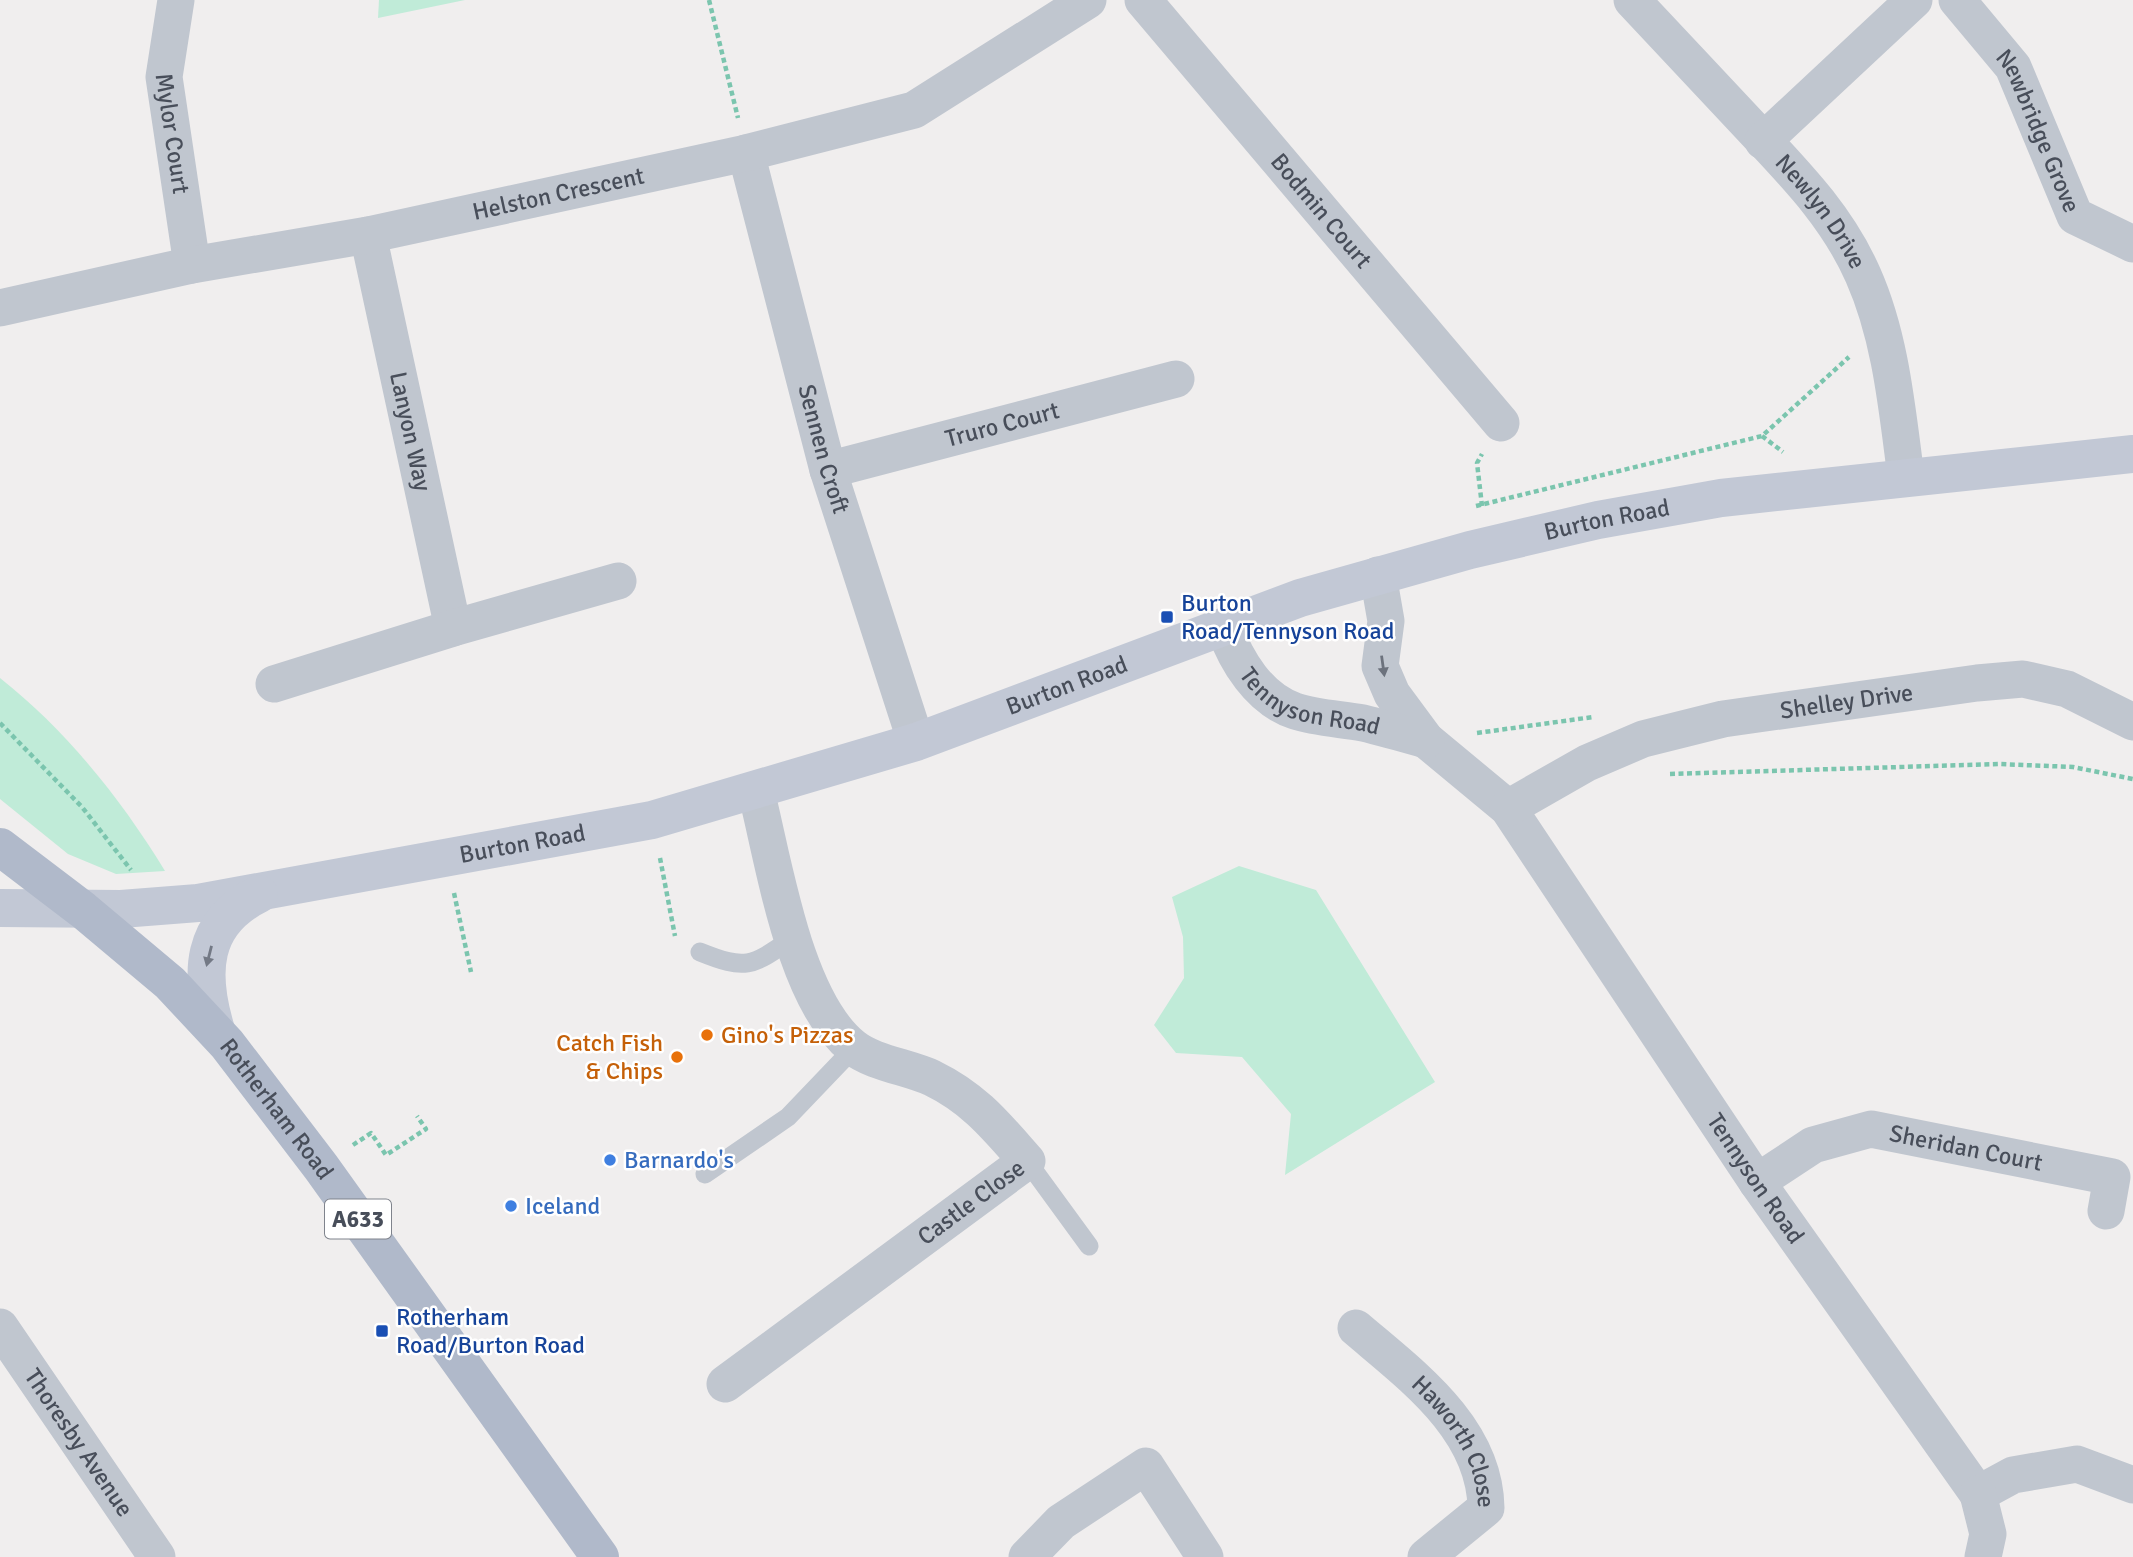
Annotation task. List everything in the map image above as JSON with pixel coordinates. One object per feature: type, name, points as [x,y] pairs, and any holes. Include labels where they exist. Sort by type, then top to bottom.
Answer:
[{"type":"main road","name":"Rotherham Road","points":[[0,847],[83,910],[170,983],[216,1030],[321,1167],[600,1557]]},
{"type":"street","name":"Mylor Court","points":[[176,0],[164,77],[191,265]]},
{"type":"street","name":"Helston Crescent","points":[[0,308],[191,265],[368,235],[746,153],[914,110],[1088,0]]},
{"type":"street","name":"Bodmin Court","points":[[1143,0],[1501,423]]},
{"type":"street","name":"Newlyn Drive","points":[[1632,0],[1812,191],[1844,236],[1864,277],[1894,382],[1906,477]]},
{"type":"street","points":[[1763,141],[1914,0]]},
{"type":"street","name":"Newbridge Grove","points":[[1956,0],[2013,67],[2075,216],[2133,244]]},
{"type":"street","name":"Sennen Croft","points":[[746,153],[828,470],[916,742]]},
{"type":"street","name":"Lanyon Way","points":[[368,235],[453,628]]},
{"type":"street","name":"Truro Court","points":[[828,470],[1176,379]]},
{"type":"street","name":"Burton Road","points":[[0,908],[83,910],[159,907],[652,820],[916,742],[1300,598],[1378,575],[1598,520],[1721,498],[2133,454]]},
{"type":"street","name":"Tennyson Road","points":[[1378,575],[1386,621],[1380,666],[1392,694],[1426,740],[1508,808],[1757,1182],[1978,1494]]},
{"type":"street","points":[[274,684],[453,628],[618,581]]},
{"type":"street","name":"Tennyson Road","points":[[1224,627],[1232,650],[1250,678],[1270,697],[1294,711],[1365,724],[1426,740]]},
{"type":"street","name":"Shelley Drive","points":[[1508,808],[1587,763],[1643,739],[1723,719],[1977,683],[2023,679],[2067,689],[2133,722]]},
{"type":"street","name":"Castle Close","points":[[726,1384],[1027,1161],[978,1105],[932,1078],[854,1048],[825,1013],[807,980],[793,938],[756,791]]},
{"type":"street","points":[[216,1030],[204,978],[214,937],[241,903],[267,890]]},
{"type":"street","name":"Sheridan Court","points":[[1757,1182],[1814,1145],[1871,1129],[2112,1177],[2106,1211]]},
{"type":"street","name":"Thoresby Avenue","points":[[0,1327],[157,1557]]},
{"type":"street","name":"Haworth Close","points":[[1356,1328],[1432,1392],[1474,1453],[1486,1483],[1486,1508],[1426,1557]]},
{"type":"street","points":[[1983,1557],[1988,1534],[1978,1494],[2013,1475],[2077,1464],[2133,1485]]},
{"type":"street","points":[[1027,1557],[1061,1522],[1146,1466],[1205,1557]]},
{"type":"lane","points":[[700,951],[730,964],[748,964],[793,938]]},
{"type":"lane","points":[[705,1174],[788,1117],[854,1048]]},
{"type":"lane","points":[[1027,1161],[1089,1246]]},
{"type":"path","points":[[709,0],[746,153]]},
{"type":"path","points":[[1483,504],[1477,463],[1501,423]]},
{"type":"path","points":[[0,723],[82,807],[159,907]]},
{"type":"path","points":[[1658,775],[1999,764],[2073,767],[2133,779]]},
{"type":"path","points":[[652,820],[677,947]]},
{"type":"path","points":[[446,858],[471,971]]},
{"type":"path","points":[[386,1155],[426,1129],[417,1116]]},
{"type":"green space","points":[[379,0],[465,0],[378,18]]},
{"type":"green space","points":[[0,678],[47,720],[91,767],[130,818],[165,871],[116,874],[68,854],[0,799]]},
{"type":"green space","points":[[1239,866],[1316,890],[1435,1082],[1285,1175],[1291,1114],[1242,1057],[1176,1053],[1154,1025],[1184,978],[1183,937],[1172,897]]},
{"type":"place","name":"Burton Road/Tennyson Road","points":[[1167,617]]},
{"type":"place","name":"Gino's Pizzas","points":[[707,1035]]},
{"type":"place","name":"Catch Fish & Chips","points":[[677,1057]]},
{"type":"place","name":"Barnardo's","points":[[610,1160]]},
{"type":"place","name":"Iceland","points":[[511,1206]]},
{"type":"place","name":"Rotherham Road/Burton Road","points":[[382,1331]]}]
